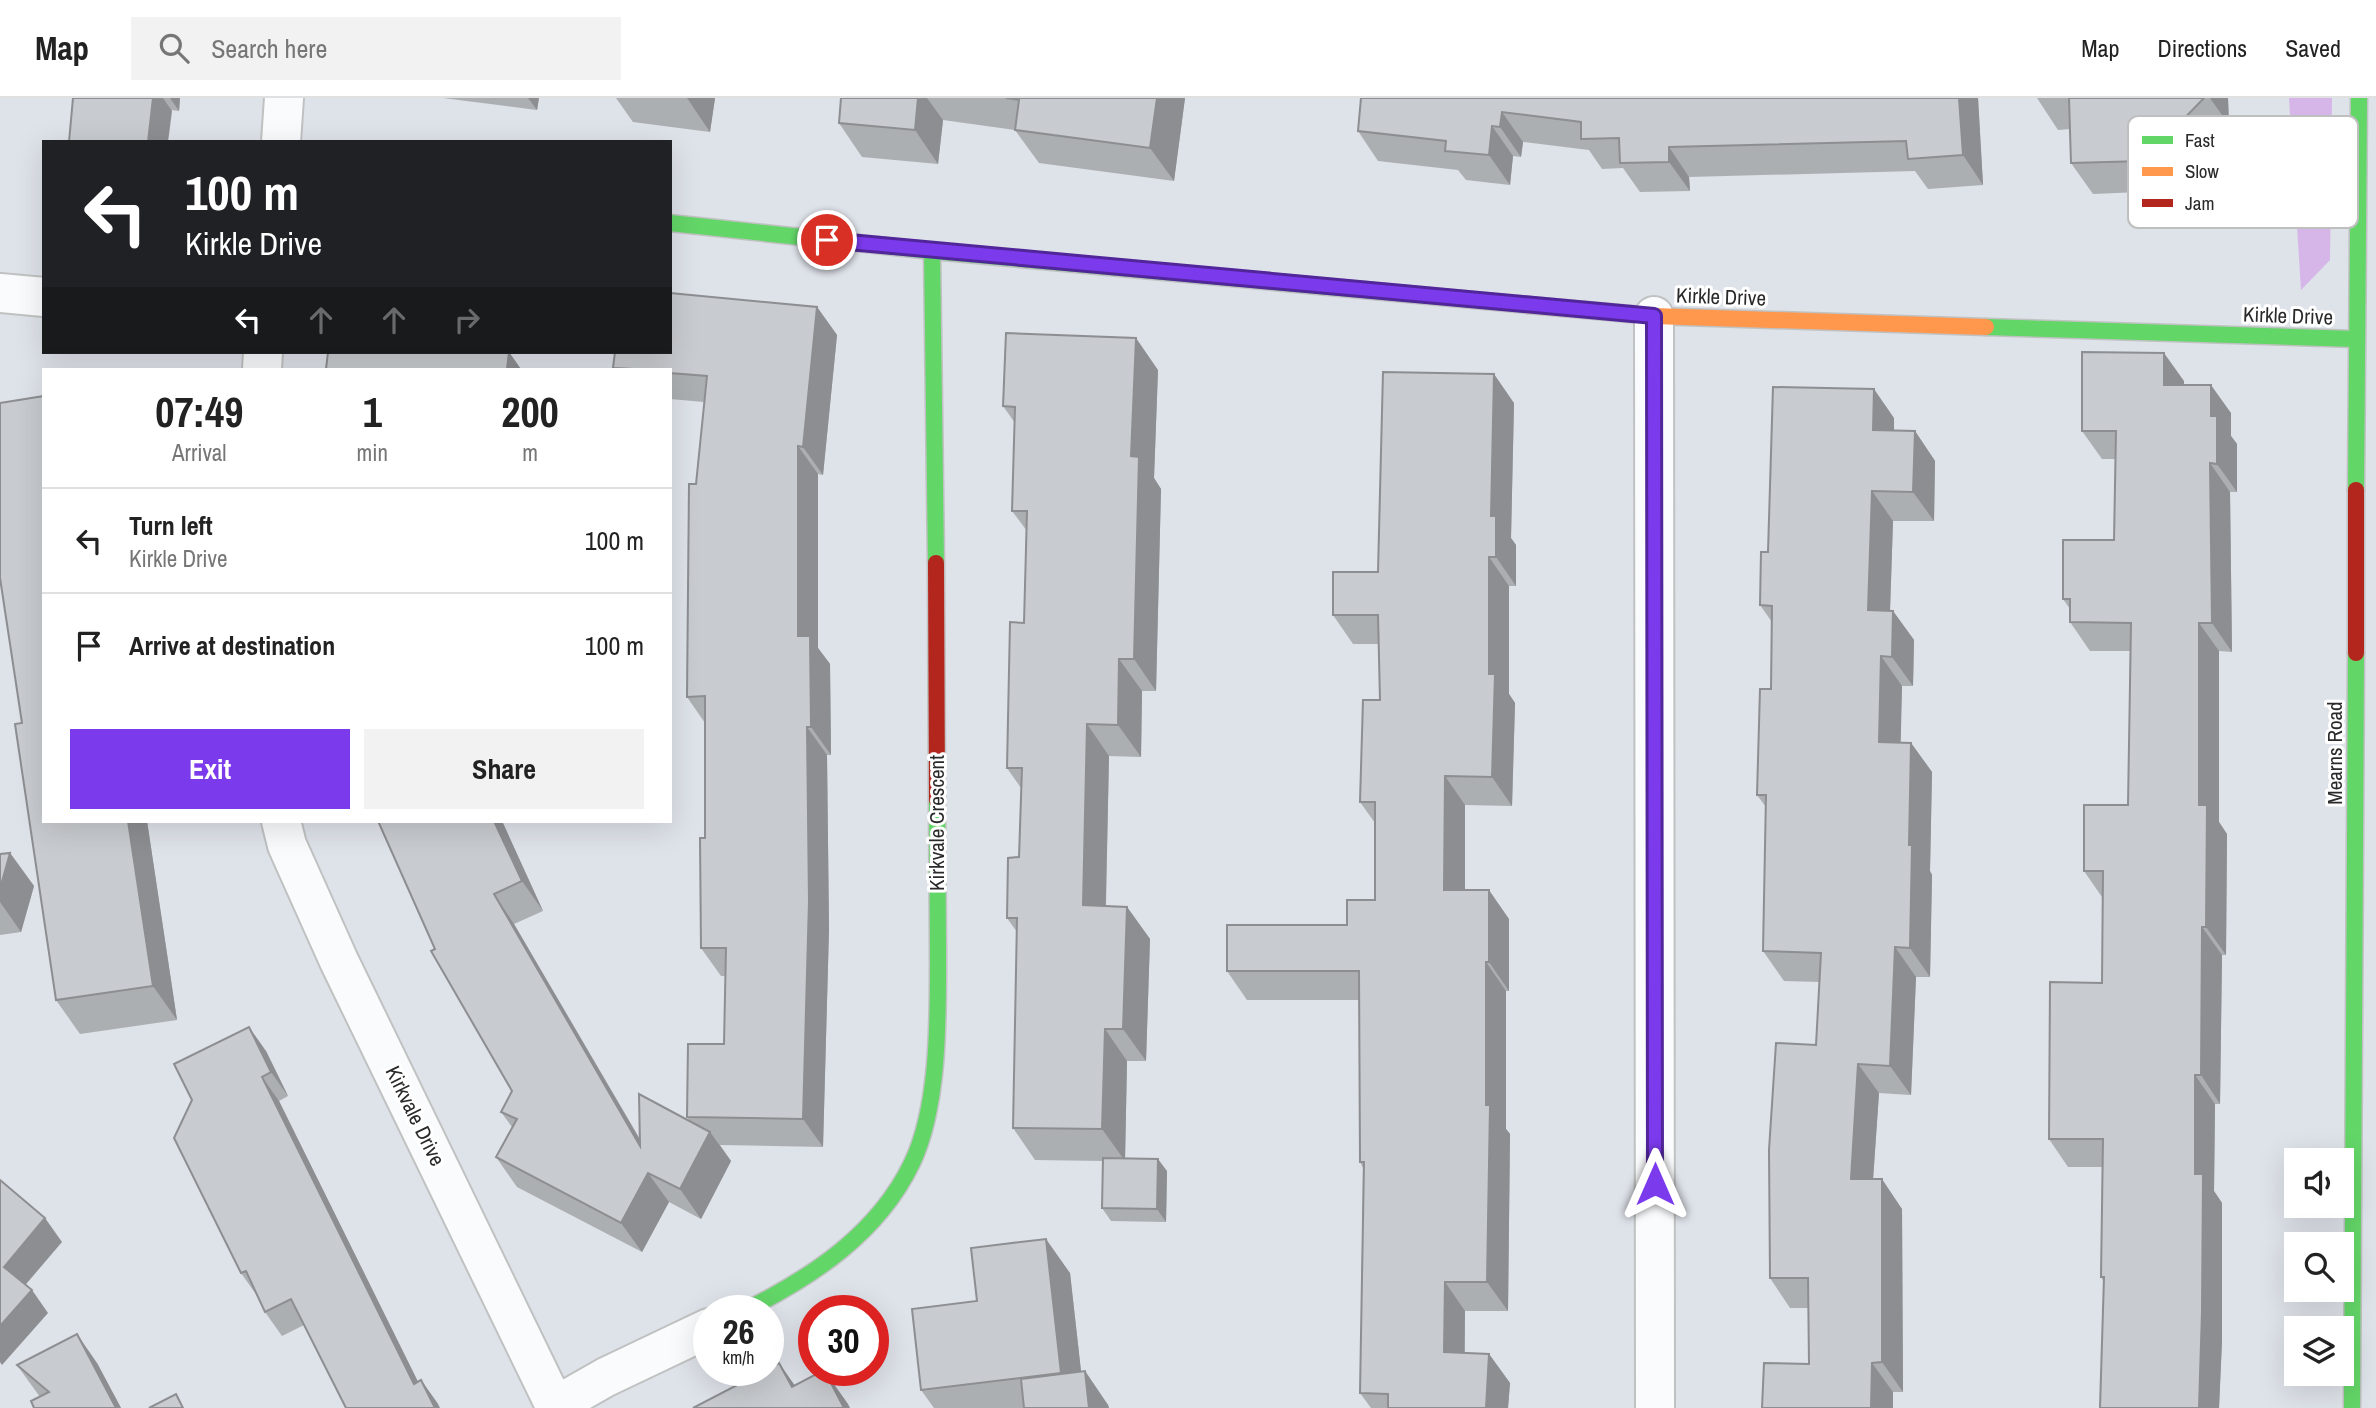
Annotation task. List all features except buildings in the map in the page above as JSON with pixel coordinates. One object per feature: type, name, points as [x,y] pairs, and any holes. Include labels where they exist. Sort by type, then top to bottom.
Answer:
[{"type":"street","points":[[281,140],[284,98]]},
{"type":"street","name":"Mearns Road","points":[[2358,158],[2359,98]]},
{"type":"street","name":"Kirkle Drive","points":[[672,223],[932,251],[1654,316],[2355,340]]},
{"type":"street","name":"Mearns Road","points":[[2352,1408],[2351,1237],[2366,846],[2355,340],[2357,228]]},
{"type":"street","name":"Kirkvale Crescent","points":[[777,1295],[850,1246],[890,1202],[915,1158],[934,1080],[938,981],[936,446],[932,251]]},
{"type":"street","points":[[0,293],[42,297]]},
{"type":"street","points":[[1654,316],[1655,1408]]},
{"type":"street","name":"Kirkvale Drive","points":[[282,823],[287,845],[340,961],[555,1407]]},
{"type":"street","points":[[555,1407],[606,1377],[693,1336]]},
{"type":"shaded area","points":[[2289,98],[2332,98],[2332,116],[2290,116]]},
{"type":"shaded area","points":[[2297,228],[2330,228],[2330,260],[2301,290]]},
{"type":"traffic: fast","points":[[2356,490],[2359,98]]},
{"type":"traffic: fast","points":[[672,223],[932,251],[1528,305]]},
{"type":"traffic: fast","points":[[932,251],[936,563]]},
{"type":"traffic: fast","points":[[1986,327],[2355,339]]},
{"type":"traffic: fast","points":[[2352,1408],[2356,653]]},
{"type":"traffic: fast","points":[[774,1295],[818,1268],[862,1232],[898,1188],[921,1140],[933,1087],[936,1058],[937,800]]},
{"type":"traffic: slow","points":[[1528,305],[1654,316],[1986,327]]},
{"type":"traffic: jam","points":[[2356,490],[2356,653]]},
{"type":"traffic: jam","points":[[936,563],[937,800]]},
{"type":"route","points":[[827,240],[1654,316],[1655,1184]]}]
